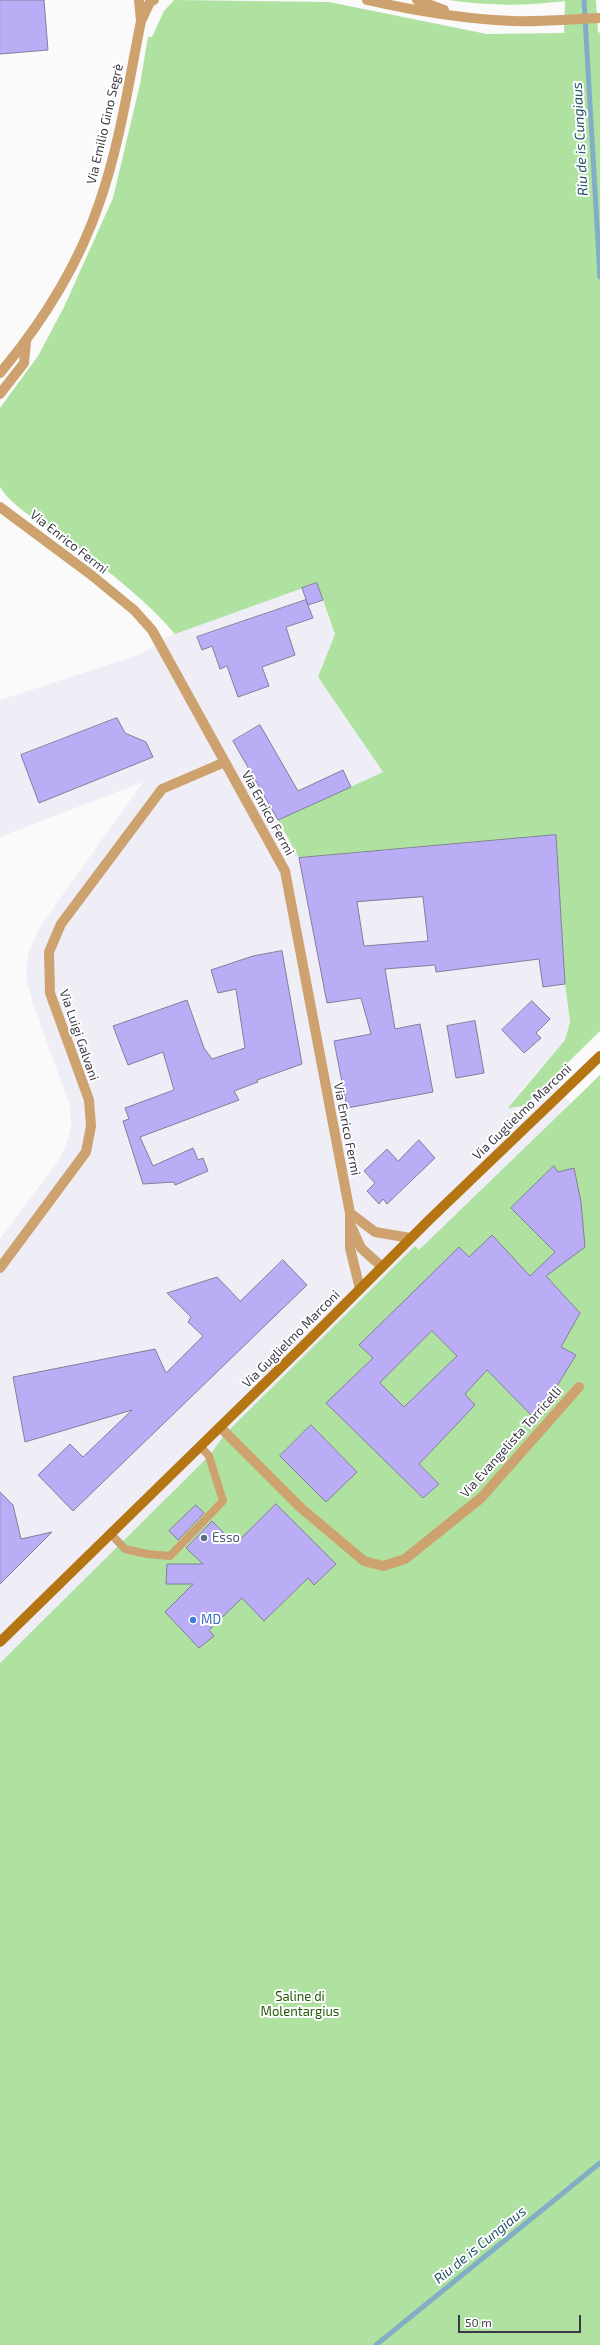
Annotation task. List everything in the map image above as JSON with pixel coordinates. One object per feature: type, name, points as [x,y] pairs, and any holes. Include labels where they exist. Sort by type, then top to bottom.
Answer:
[{"type":"main road","name":"Via Guglielmo Marconi","points":[[0,1642],[220,1427],[410,1238],[600,1056]]},
{"type":"street","points":[[140,0],[141,21]]},
{"type":"street","points":[[367,0],[412,11],[513,21],[600,18]]},
{"type":"street","points":[[417,0],[459,16]]},
{"type":"street","points":[[141,21],[152,1]]},
{"type":"street","name":"Via Emilio Gino Segrè","points":[[0,373],[26,341],[57,295],[100,202],[115,151],[141,21]]},
{"type":"street","points":[[0,394],[24,363],[26,341]]},
{"type":"street","name":"Via Enrico Fermi","points":[[2,506],[134,610],[152,630],[285,871],[350,1213],[350,1248],[360,1289]]},
{"type":"street","name":"Via Luigi Galvani","points":[[0,1268],[86,1152],[91,1126],[89,1100],[50,993],[48,968],[49,952],[61,924],[162,789],[225,762]]},
{"type":"street","points":[[350,1213],[375,1232],[410,1238]]},
{"type":"street","points":[[350,1224],[361,1248],[382,1267]]},
{"type":"street","name":"Via Evangelista Torricelli","points":[[220,1427],[301,1508],[364,1561],[383,1566],[405,1559],[481,1498],[579,1387]]},
{"type":"lane","points":[[111,1534],[125,1549],[147,1554],[170,1556],[223,1500],[209,1456],[200,1446]]},
{"type":"shaded area","points":[[317,583],[335,634],[318,677],[383,772],[278,820],[299,858],[556,835],[565,984],[570,1022],[565,1040],[521,1091],[524,1106],[552,1079],[570,1103],[582,1167],[600,1421],[600,1537],[0,1689],[0,1239],[60,1158],[66,1146],[71,1127],[70,1106],[34,1007],[27,983],[26,969],[29,952],[39,928],[143,782],[0,837],[0,700],[141,654],[171,635]]},
{"type":"green space","points":[[174,0],[329,2],[487,34],[564,33],[565,1],[507,5],[448,0],[596,0],[598,32],[600,33],[600,1031],[524,1106],[508,1108],[565,1040],[570,1022],[565,984],[556,835],[299,858],[278,820],[383,772],[318,677],[335,634],[317,583],[175,634],[127,587],[74,545],[14,504],[0,487],[0,408],[38,356],[64,307],[113,198],[140,84],[148,37],[152,37],[164,11]]},
{"type":"green space","name":"Saline di Molentargius","points":[[600,1075],[600,2345],[0,2345],[0,1663],[209,1456],[225,1434],[415,1246],[419,1250]]},
{"type":"building","points":[[0,0],[44,0],[48,50],[0,54]]},
{"type":"building","points":[[317,583],[323,600],[308,605],[302,588]]},
{"type":"building","points":[[306,600],[313,618],[286,627],[295,655],[262,667],[269,686],[238,697],[227,666],[220,669],[212,646],[202,650],[197,637]]},
{"type":"building","points":[[117,718],[125,733],[146,742],[153,757],[39,803],[21,755]]},
{"type":"building","points":[[260,725],[298,791],[343,770],[351,787],[278,820],[233,741]]},
{"type":"building","points":[[556,835],[565,984],[543,987],[539,959],[436,972],[435,965],[385,969],[395,1029],[420,1024],[433,1092],[347,1108],[334,1041],[371,1034],[361,998],[327,1003],[299,858]],"holes":[[[423,897],[428,941],[364,946],[357,902]]]},
{"type":"building","points":[[282,951],[302,1064],[257,1080],[258,1082],[234,1091],[239,1100],[140,1137],[153,1166],[193,1148],[198,1160],[203,1158],[208,1171],[175,1185],[174,1182],[143,1184],[123,1121],[129,1119],[125,1108],[174,1090],[163,1052],[128,1065],[113,1026],[187,1000],[204,1048],[212,1059],[245,1048],[236,989],[218,993],[211,970],[253,956]]},
{"type":"building","points":[[532,1001],[550,1019],[536,1033],[541,1038],[524,1053],[502,1030]]},
{"type":"building","points":[[475,1021],[484,1073],[456,1078],[447,1026]]},
{"type":"building","points":[[419,1140],[435,1158],[387,1204],[383,1199],[379,1204],[367,1191],[375,1183],[364,1171],[387,1149],[398,1161]]},
{"type":"building","points":[[554,1166],[558,1172],[574,1168],[581,1202],[585,1247],[546,1276],[580,1313],[561,1347],[576,1355],[536,1420],[487,1370],[465,1394],[475,1405],[419,1464],[439,1484],[423,1498],[326,1403],[373,1358],[359,1345],[459,1247],[469,1257],[492,1235],[530,1276],[555,1252],[511,1208]],"holes":[[[432,1331],[457,1356],[404,1407],[380,1383]]]},
{"type":"building","points":[[283,1260],[307,1285],[73,1511],[38,1475],[70,1444],[83,1457],[132,1410],[25,1442],[13,1377],[155,1349],[166,1373],[203,1336],[188,1322],[191,1317],[167,1293],[217,1277],[240,1301]]},
{"type":"building","points":[[311,1425],[357,1472],[326,1502],[280,1456]]},
{"type":"building","points":[[0,1492],[13,1505],[21,1539],[52,1532],[0,1584]]},
{"type":"building","points":[[276,1504],[336,1564],[314,1585],[308,1578],[264,1621],[242,1598],[209,1630],[214,1636],[199,1648],[165,1612],[193,1584],[166,1584],[167,1564],[203,1564],[186,1548],[212,1521],[235,1544]]},
{"type":"building","points":[[196,1505],[204,1513],[178,1540],[169,1531]]},
{"type":"waterway","name":"Riu de is Cungiaus","points":[[584,0],[600,277]]},
{"type":"waterway","name":"Riu de is Cungiaus","points":[[376,2345],[600,2163]]},
{"type":"place","name":"Esso","points":[[204,1538]]},
{"type":"place","name":"MD","points":[[193,1620]]}]
